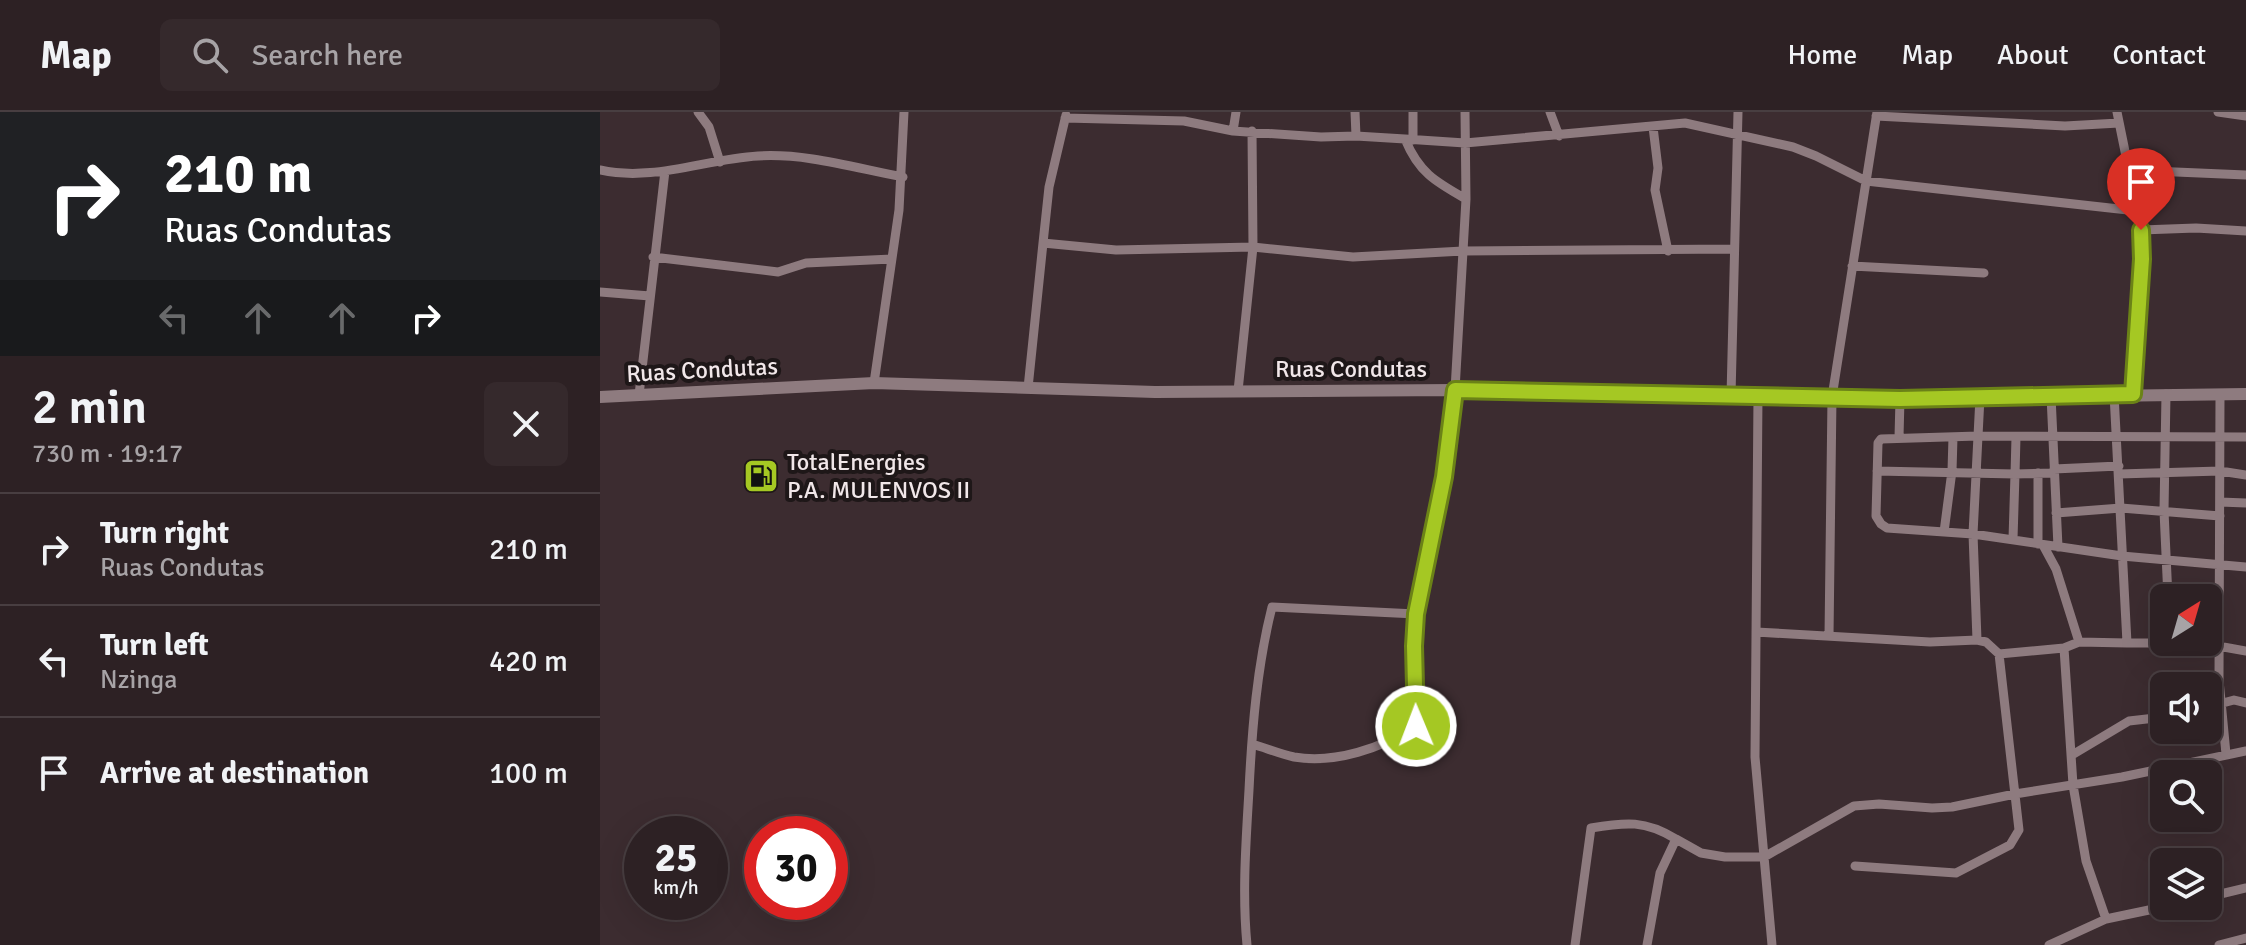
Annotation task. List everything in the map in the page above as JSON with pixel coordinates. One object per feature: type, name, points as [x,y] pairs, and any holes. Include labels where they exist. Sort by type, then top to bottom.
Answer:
[{"type":"street","points":[[698,112],[709,127],[720,162]]},
{"type":"street","points":[[874,383],[903,177],[904,112]]},
{"type":"street","points":[[1233,131],[1236,112]]},
{"type":"street","points":[[1355,112],[1356,136]]},
{"type":"street","points":[[1413,112],[1409,140],[1426,175],[1466,199]]},
{"type":"street","points":[[1252,744],[1295,757],[1339,756],[1390,741],[1416,726],[1416,614],[1444,477],[1455,390],[1466,199],[1465,112]]},
{"type":"street","points":[[1550,112],[1559,136]]},
{"type":"street","points":[[1731,396],[1738,112]]},
{"type":"street","points":[[2218,112],[2246,116]]},
{"type":"street","points":[[1829,636],[1832,397],[1876,114],[2065,126],[2118,117],[2141,230],[2142,259],[2133,394]]},
{"type":"street","points":[[1028,388],[1049,187],[1066,115],[1184,121],[1233,131],[1465,143],[1685,123],[1802,150],[1866,181],[2137,211]]},
{"type":"street","points":[[1653,127],[1658,168],[1655,190],[1668,251]]},
{"type":"street","points":[[1238,391],[1253,247],[1252,131]]},
{"type":"street","points":[[600,170],[613,173],[665,171],[756,156],[794,156],[903,177]]},
{"type":"street","points":[[2129,170],[2246,175]]},
{"type":"street","points":[[639,395],[665,171]]},
{"type":"street","points":[[2141,230],[2196,228],[2246,231]]},
{"type":"street","points":[[1043,243],[1116,250],[1253,247],[1353,257],[1463,251],[1734,249]]},
{"type":"street","points":[[653,257],[778,272],[806,263],[892,259]]},
{"type":"street","points":[[1852,266],[1984,273]]},
{"type":"street","points":[[600,292],[650,296]]},
{"type":"street","name":"Ruas Condutas","points":[[600,397],[874,383],[1155,392],[1455,390],[1900,399],[2246,394]]},
{"type":"street","points":[[2114,394],[2127,643]]},
{"type":"street","points":[[2166,394],[2164,511],[2167,584]]},
{"type":"street","points":[[2220,394],[2220,584]]},
{"type":"street","points":[[1758,396],[1755,757],[1772,945]]},
{"type":"street","points":[[2051,396],[2058,547]]},
{"type":"street","points":[[1977,640],[1973,534],[1980,397]]},
{"type":"street","points":[[1899,437],[1900,399]]},
{"type":"street","points":[[2246,437],[1978,436],[1899,437],[1879,441],[1876,516],[1887,528],[1973,534],[2122,556],[2246,567]]},
{"type":"street","points":[[1944,532],[1953,437]]},
{"type":"street","points":[[2013,539],[2016,437]]},
{"type":"street","points":[[1877,471],[2015,474],[2119,470],[2220,471],[2246,475]]},
{"type":"street","points":[[2038,473],[2041,544],[2056,569],[2079,642]]},
{"type":"street","points":[[2220,502],[2246,503]]},
{"type":"street","points":[[2056,513],[2121,508],[2220,516]]},
{"type":"street","points":[[1247,945],[1243,898],[1252,744],[1262,645],[1272,607],[1416,614]]},
{"type":"street","points":[[1756,632],[1930,642],[1977,640],[1986,642],[1999,654],[2018,836],[2010,845],[1966,870],[1946,873],[1855,866]]},
{"type":"street","points":[[1999,654],[2064,648],[2079,642],[2150,643]]},
{"type":"street","points":[[2222,647],[2246,651]]},
{"type":"street","points":[[2064,648],[2073,785],[2086,861],[2106,919]]},
{"type":"street","points":[[2222,702],[2246,703]]},
{"type":"street","points":[[2072,755],[2129,721],[2150,719]]},
{"type":"street","points":[[2222,719],[2226,754]]},
{"type":"street","points":[[1575,945],[1591,828],[1631,822],[1662,831],[1701,853],[1725,857],[1764,857],[1854,806],[1952,807],[2246,751]]},
{"type":"street","points":[[1647,945],[1660,873],[1676,839]]},
{"type":"street","points":[[2222,894],[2246,888]]},
{"type":"street","points":[[2049,945],[2106,919],[2150,910]]},
{"type":"street","points":[[2219,945],[2246,938]]},
{"type":"place","name":"TotalEnergies P.A. MULENVOS II","points":[[761,476]]},
{"type":"route","points":[[1416,726],[1416,614],[1444,477],[1455,390],[1900,399],[2133,394],[2142,259],[2141,230]]}]
